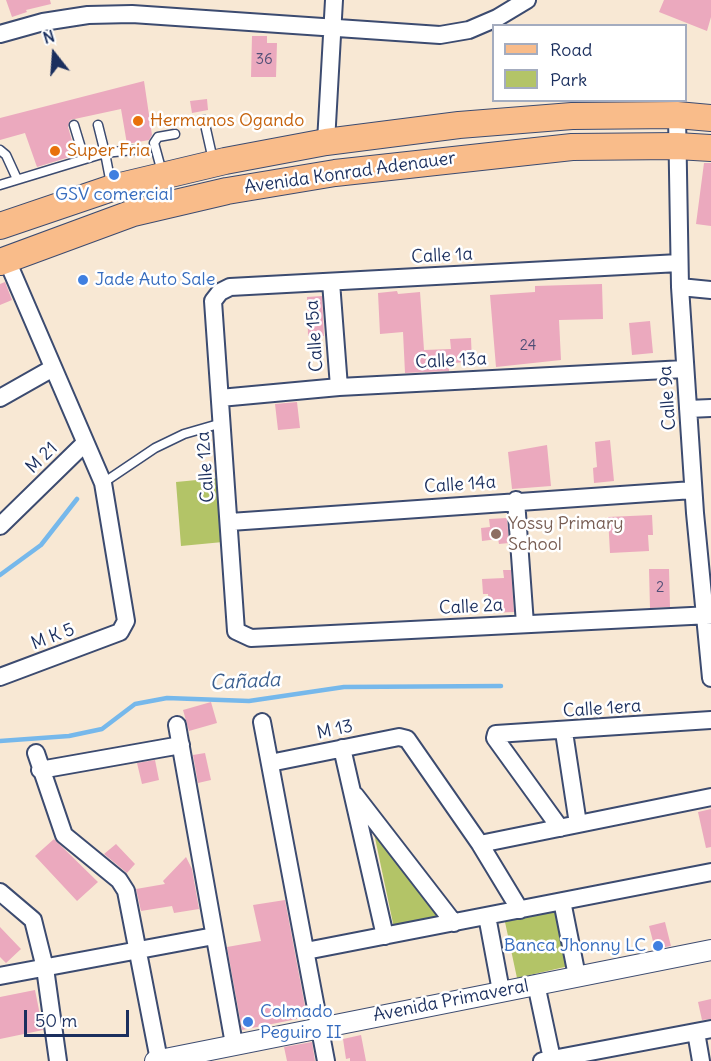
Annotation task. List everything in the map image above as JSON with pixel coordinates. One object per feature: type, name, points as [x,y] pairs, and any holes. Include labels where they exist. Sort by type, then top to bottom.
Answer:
[{"type":"main road","name":"Avenida Konrad Adenauer","points":[[0,226],[112,188],[214,164],[326,142],[459,125],[572,116],[677,115],[711,118]]},
{"type":"main road","name":"Avenida Konrad Adenauer","points":[[3,260],[133,213],[227,191],[334,172],[572,147],[711,148]]},
{"type":"street","points":[[326,142],[334,0]]},
{"type":"street","points":[[0,33],[43,22],[110,14],[440,34],[469,30],[497,18],[527,0]]},
{"type":"street","name":"Calle 9a","points":[[677,115],[680,287],[693,490],[703,513],[711,678]]},
{"type":"street","points":[[3,260],[103,483]]},
{"type":"street","name":"Calle 1a","points":[[213,301],[220,292],[230,287],[679,263]]},
{"type":"street","name":"Calle 15a","points":[[331,282],[339,387]]},
{"type":"street","points":[[680,287],[711,290]]},
{"type":"street","name":"Calle 12a","points":[[213,301],[236,631]]},
{"type":"street","points":[[0,398],[53,368]]},
{"type":"street","name":"Calle 13a","points":[[220,398],[339,387],[685,369]]},
{"type":"street","points":[[688,409],[711,408]]},
{"type":"street","name":"M 21","points":[[0,526],[85,443]]},
{"type":"street","name":"M K 5","points":[[0,677],[120,632],[126,621],[109,504],[103,483]]},
{"type":"street","name":"Calle 14a","points":[[230,522],[516,500],[693,490]]},
{"type":"street","points":[[516,500],[525,624]]},
{"type":"street","name":"Calle 2a","points":[[236,631],[251,638],[707,615]]},
{"type":"street","name":"Calle 1era","points":[[560,828],[495,738],[496,734],[564,732],[711,720]]},
{"type":"street","points":[[262,722],[326,1061]]},
{"type":"street","points":[[177,725],[234,1044]]},
{"type":"street","points":[[564,732],[578,825]]},
{"type":"street","name":"M 13","points":[[270,763],[399,737],[407,739],[480,844]]},
{"type":"street","points":[[40,770],[181,745]]},
{"type":"street","points":[[342,748],[385,936]]},
{"type":"street","points":[[36,753],[40,770],[59,813],[64,835],[119,880],[126,891],[157,1061]]},
{"type":"street","points":[[351,790],[454,923]]},
{"type":"street","points":[[520,910],[480,844],[711,797]]},
{"type":"street","points":[[306,951],[711,872]]},
{"type":"street","points":[[0,892],[33,920],[45,968],[58,1061]]},
{"type":"street","points":[[562,901],[577,976]]},
{"type":"street","points":[[487,916],[501,991]]},
{"type":"street","points":[[0,976],[214,936]]},
{"type":"street","name":"Avenida Primaveral","points":[[157,1061],[711,950]]},
{"type":"street","points":[[536,984],[547,1060],[614,1055],[703,1030],[701,1061]]},
{"type":"lane","points":[[204,120],[214,164]]},
{"type":"lane","points":[[74,125],[84,158]]},
{"type":"lane","points":[[98,125],[112,188]]},
{"type":"lane","points":[[163,176],[154,143],[158,138],[175,134]]},
{"type":"lane","points":[[0,150],[6,155],[17,179]]},
{"type":"lane","points":[[0,185],[84,158],[132,150]]},
{"type":"lane","points":[[103,483],[164,443],[184,434],[222,423]]},
{"type":"green space","points":[[218,478],[223,542],[181,546],[176,482]]},
{"type":"green space","points":[[371,819],[440,918],[394,928]]},
{"type":"green space","points":[[557,910],[569,966],[517,978],[505,922]]},
{"type":"building","points":[[6,0],[50,0],[51,4],[26,10],[27,12],[12,17]]},
{"type":"building","points":[[664,0],[711,0],[711,17],[707,31],[659,12]]},
{"type":"building","points":[[252,36],[267,36],[267,43],[277,43],[276,77],[251,77]]},
{"type":"building","points":[[144,81],[152,135],[149,140],[127,144],[121,109],[70,120],[68,127],[76,155],[37,167],[25,133],[0,140],[0,118]]},
{"type":"building","points":[[207,99],[208,110],[192,113],[190,101]]},
{"type":"building","points":[[704,163],[711,163],[711,226],[696,224]]},
{"type":"building","points":[[5,282],[12,300],[0,305],[0,284]]},
{"type":"building","points":[[602,284],[603,319],[559,320],[561,360],[496,367],[490,295],[535,292],[535,286]]},
{"type":"building","points":[[397,291],[398,294],[420,292],[424,350],[451,349],[450,339],[471,338],[472,362],[449,363],[449,371],[405,373],[403,332],[380,334],[378,293]]},
{"type":"building","points":[[322,296],[324,336],[308,336],[307,297]]},
{"type":"building","points":[[650,321],[653,353],[632,355],[629,323]]},
{"type":"building","points":[[297,402],[300,428],[278,430],[275,404]]},
{"type":"building","points":[[610,440],[614,481],[594,483],[593,468],[597,467],[595,442]]},
{"type":"building","points":[[547,445],[551,486],[512,489],[508,452]]},
{"type":"building","points":[[652,515],[653,535],[648,535],[649,551],[610,553],[608,517]]},
{"type":"building","name":"Yossy Primary School","points":[[507,518],[509,543],[499,544],[498,539],[482,541],[481,528],[490,527],[489,519]]},
{"type":"building","points":[[649,569],[669,569],[670,607],[650,608]]},
{"type":"building","points":[[503,570],[511,570],[514,612],[489,613],[488,594],[483,594],[482,579],[504,578]]},
{"type":"building","points":[[211,702],[217,723],[189,731],[183,710]]},
{"type":"building","points":[[205,753],[211,780],[198,783],[193,755]]},
{"type":"building","points":[[155,760],[159,780],[142,784],[137,763]]},
{"type":"building","points":[[711,809],[711,847],[706,848],[698,812]]},
{"type":"building","points":[[54,839],[98,882],[77,901],[35,856]]},
{"type":"building","points":[[116,844],[135,864],[127,873],[104,854]]},
{"type":"building","points":[[186,857],[192,869],[199,909],[174,913],[172,906],[141,911],[136,889],[165,884],[163,881]]},
{"type":"building","points":[[285,900],[307,1017],[242,1030],[227,947],[261,941],[253,905]]},
{"type":"building","points":[[665,922],[671,946],[655,949],[649,926]]},
{"type":"building","points":[[0,927],[21,949],[6,963],[0,957]]},
{"type":"building","points":[[35,990],[43,1030],[0,1039],[0,997]]},
{"type":"building","points":[[711,999],[711,1019],[702,1020],[698,1002]]},
{"type":"building","points":[[361,1035],[366,1061],[346,1059],[343,1039]]},
{"type":"building","points":[[312,1042],[315,1061],[287,1061],[284,1047]]},
{"type":"waterway","points":[[0,575],[41,545],[77,499]]},
{"type":"waterway","name":"Cañada","points":[[0,741],[69,736],[102,729],[135,704],[167,698],[249,701],[344,687],[501,686]]},
{"type":"place","name":"Hermanos Ogando","points":[[138,121]]},
{"type":"place","name":"Super Fria","points":[[55,151]]},
{"type":"place","name":"GSV comercial","points":[[114,175]]},
{"type":"place","name":"Jade Auto Sale","points":[[83,280]]},
{"type":"place","name":"Yossy Primary School","points":[[496,534]]},
{"type":"place","name":"Banca Jhonny LC","points":[[658,946]]},
{"type":"place","name":"Colmado Peguiro II","points":[[248,1022]]}]
